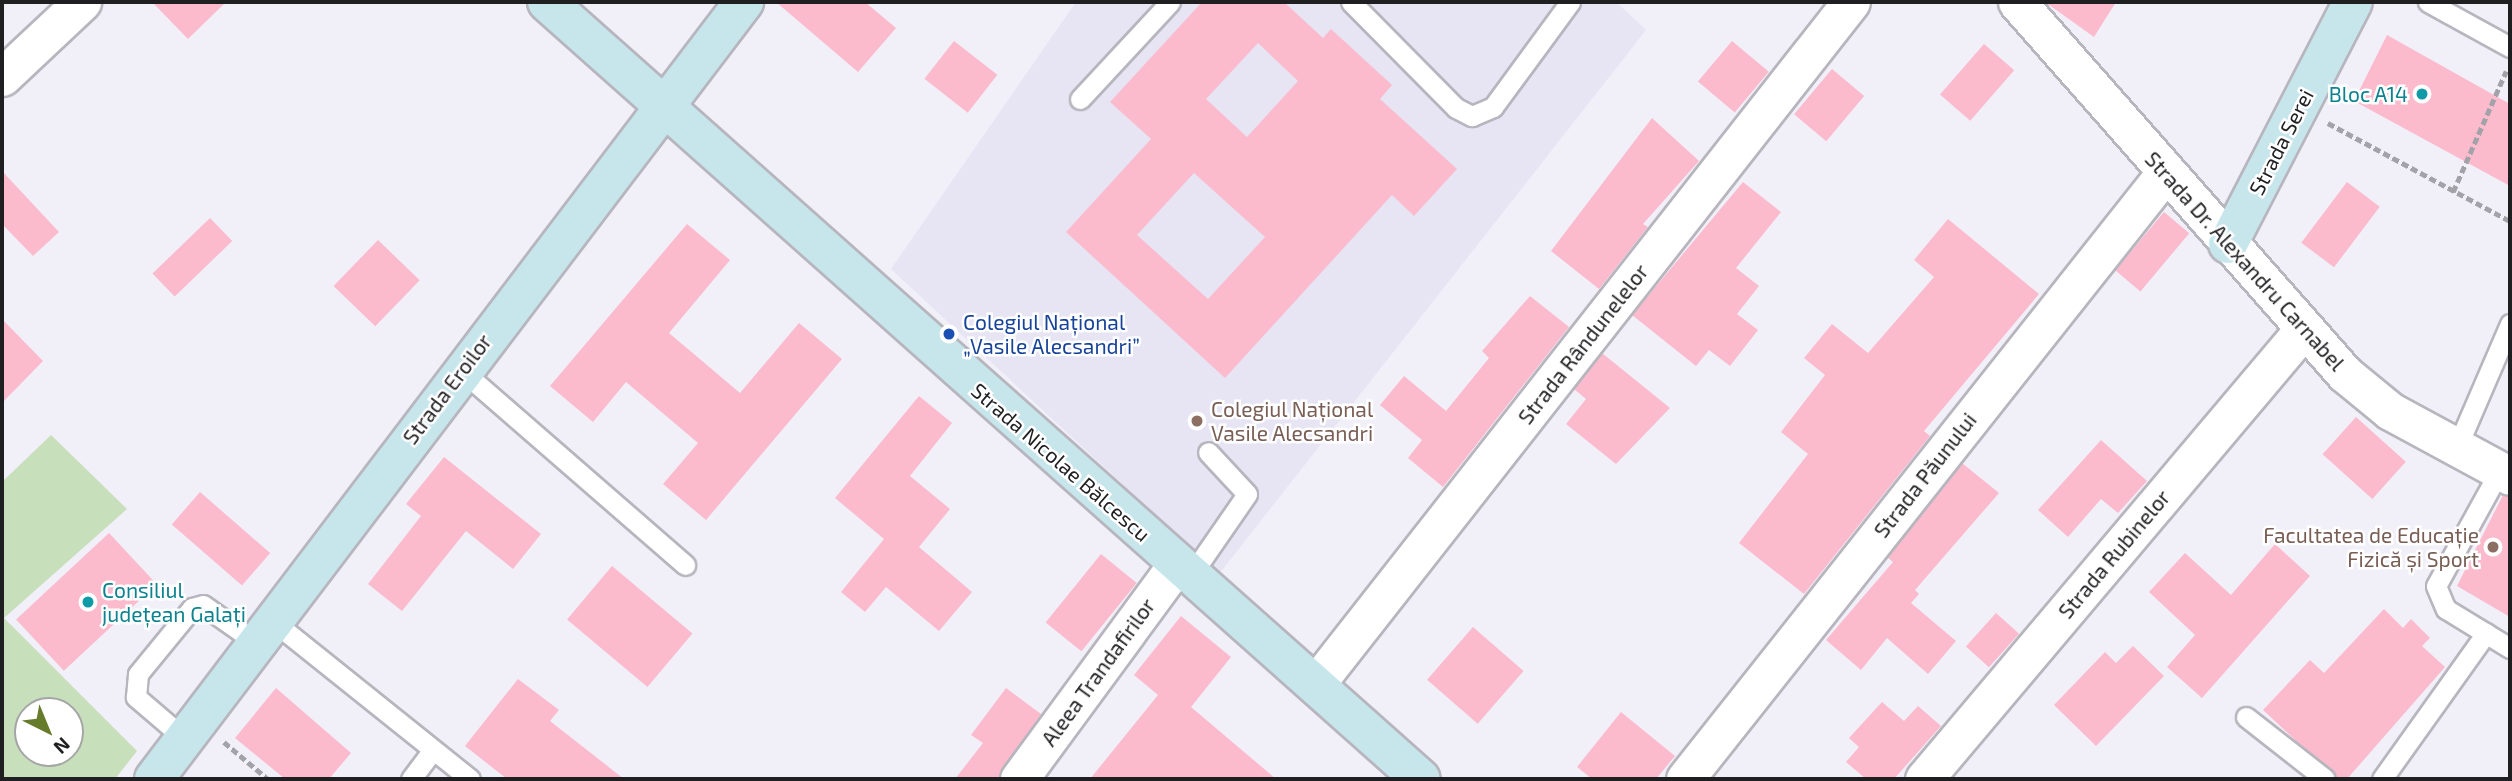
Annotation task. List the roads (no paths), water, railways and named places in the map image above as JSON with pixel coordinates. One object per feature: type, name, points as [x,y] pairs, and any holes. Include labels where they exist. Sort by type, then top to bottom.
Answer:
[{"type":"street","points":[[2,77],[82,2]]},
{"type":"street","name":"Strada Nicolae Bălcescu","points":[[547,2],[1421,779]]},
{"type":"street","name":"Strada Eroilor","points":[[154,779],[461,370],[744,2]]},
{"type":"street","name":"Strada Rândunelelor","points":[[1315,685],[1851,2]]},
{"type":"street","name":"Strada Dr. Alexandru Carnabel","points":[[2017,2],[2303,330],[2390,411],[2505,473]]},
{"type":"street","name":"Strada Serei","points":[[2228,244],[2353,2]]},
{"type":"street","name":"Strada Păunului","points":[[1685,779],[2166,172]]},
{"type":"street","name":"Strada Rubinelor","points":[[1924,779],[2303,330]]},
{"type":"street","name":"Aleea Trandafirilor","points":[[1018,779],[1184,569]]},
{"type":"lane","points":[[1080,99],[1170,2]]},
{"type":"lane","points":[[1351,2],[1456,108],[1472,116],[1493,107],[1570,2]]},
{"type":"lane","points":[[2428,2],[2510,47]]},
{"type":"lane","points":[[2457,447],[2510,324]]},
{"type":"lane","points":[[461,370],[685,565]]},
{"type":"lane","points":[[1184,569],[1247,494],[1208,452]]},
{"type":"lane","points":[[2505,473],[2436,586],[2446,609],[2510,648]]},
{"type":"lane","points":[[192,730],[136,697],[145,665],[183,616],[203,605],[265,633],[470,779]]},
{"type":"lane","points":[[2382,779],[2486,633]]},
{"type":"lane","points":[[2246,717],[2325,779]]},
{"type":"lane","points":[[411,779],[432,751]]},
{"type":"place","name":"Bloc A14","points":[[2422,94]]},
{"type":"place","name":"Colegiul Național „Vasile Alecsandri”","points":[[949,334]]},
{"type":"place","name":"Colegiul Național Vasile Alecsandri","points":[[1197,421]]},
{"type":"place","name":"Facultatea de Educație Fizică și Sport","points":[[2493,547]]},
{"type":"place","name":"Consiliul județean Galați","points":[[88,602]]}]
